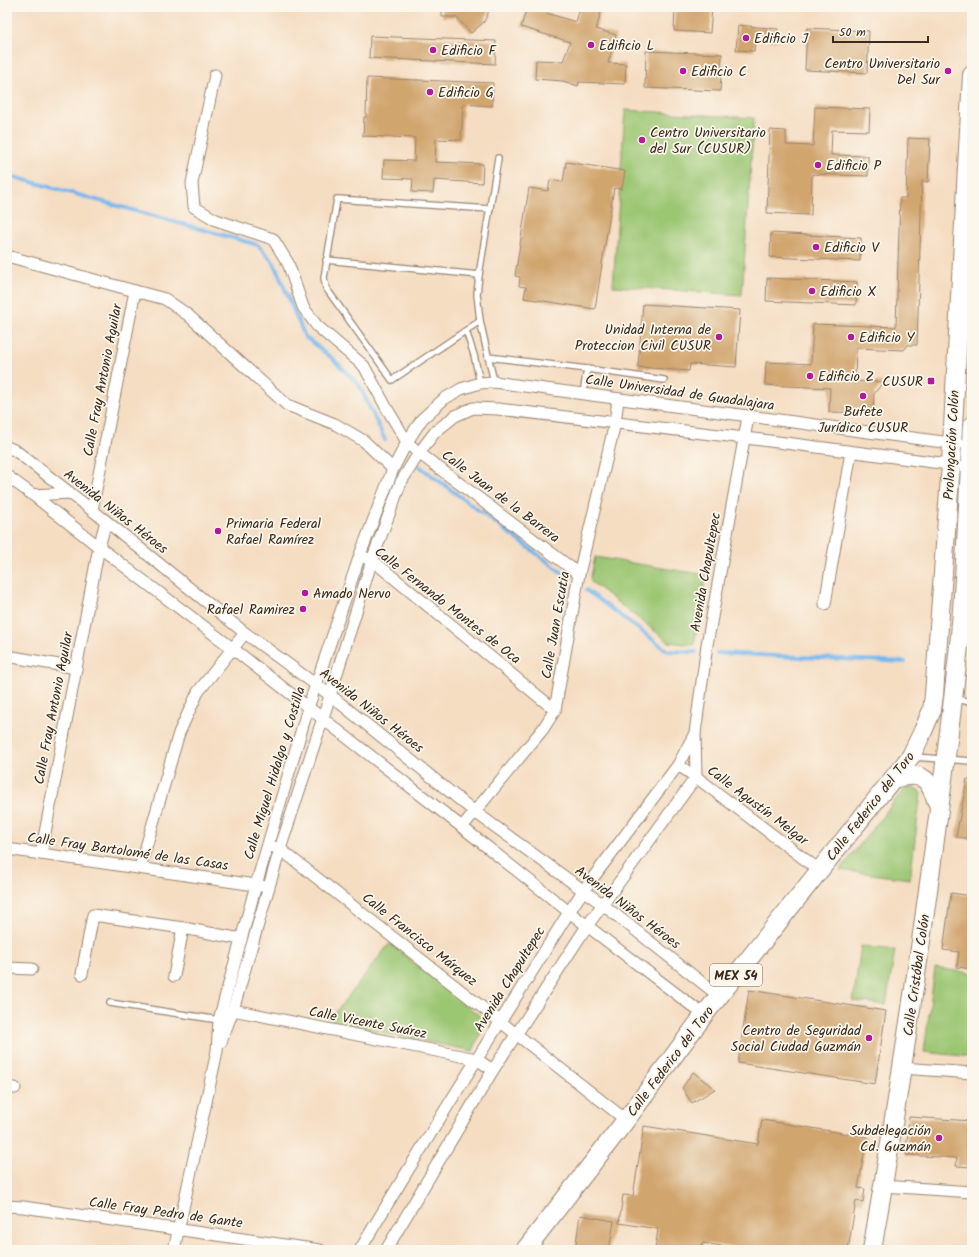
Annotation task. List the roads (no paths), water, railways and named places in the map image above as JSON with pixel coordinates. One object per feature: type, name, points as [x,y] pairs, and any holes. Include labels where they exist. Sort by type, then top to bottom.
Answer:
[{"type":"main road","name":"Prolongación Colón","points":[[944,697],[945,548],[951,464],[972,75]]},
{"type":"main road","name":"Prolongación Colón","points":[[944,697],[960,634],[969,549],[969,467],[972,426]]},
{"type":"main road","name":"Calle Federico del Toro","points":[[525,1250],[626,1120],[704,1015],[893,779],[910,756],[932,710],[944,697]]},
{"type":"main road","name":"Calle Cristóbal Colón","points":[[872,1250],[902,1068],[940,809],[946,759],[944,697]]},
{"type":"main road","points":[[893,779],[905,775],[915,774],[924,778],[932,787],[940,809]]},
{"type":"street","name":"Calle Juan de la Barrera","points":[[214,76],[192,183],[194,207],[216,220],[273,239],[288,263],[303,307],[317,326],[364,366],[386,408],[407,442],[419,453],[579,574]]},
{"type":"street","name":"Calle Fray Antonio Aguilar","points":[[7,256],[134,291],[92,510]]},
{"type":"street","points":[[134,291],[165,299],[188,315],[287,405],[335,424],[347,431],[364,442],[393,469]]},
{"type":"street","name":"Calle Universidad de Guadalajara","points":[[407,442],[422,420],[444,399],[461,389],[480,383],[494,382],[583,395],[971,445]]},
{"type":"street","name":"Calle Juan Escutia","points":[[462,827],[543,730],[555,710],[579,574],[615,423],[618,399]]},
{"type":"street","points":[[419,453],[435,432],[455,416],[473,408],[498,409],[745,438],[969,467]]},
{"type":"street","name":"Avenida Chapultepec","points":[[696,777],[695,733],[707,645],[748,416]]},
{"type":"street","name":"Calle Miguel Hidalgo y Costilla","points":[[217,1052],[219,1020],[256,885],[308,708],[360,555],[393,469],[407,442]]},
{"type":"street","name":"Avenida Niños Héroes","points":[[7,447],[16,451],[106,520],[245,633],[330,695],[475,812],[602,904],[719,996]]},
{"type":"street","points":[[825,604],[851,452]]},
{"type":"street","name":"Calle Miguel Hidalgo y Costilla","points":[[174,1250],[217,1052],[233,1010],[280,849],[323,718],[372,560],[401,482],[419,453]]},
{"type":"street","points":[[7,476],[99,548],[323,718],[569,912],[704,1015]]},
{"type":"street","points":[[33,495],[70,493]]},
{"type":"street","name":"Calle Fray Antonio Aguilar","points":[[41,854],[99,548],[106,520]]},
{"type":"street","points":[[945,548],[969,549]]},
{"type":"street","name":"Calle Fernando Montes de Oca","points":[[360,555],[372,560],[555,710]]},
{"type":"street","points":[[140,868],[179,733],[198,692],[245,633]]},
{"type":"street","points":[[7,656],[76,668]]},
{"type":"street","name":"Avenida Chapultepec","points":[[360,1250],[476,1059],[569,912],[583,891],[678,765],[695,733]]},
{"type":"street","name":"Calle Agustín Melgar","points":[[678,765],[819,870]]},
{"type":"street","points":[[386,1250],[516,1034],[602,904],[696,777]]},
{"type":"street","name":"Calle Francisco Márquez","points":[[268,845],[280,849],[626,1120]]},
{"type":"street","name":"Calle Fray Bartolomé de las Casas","points":[[7,849],[269,887]]},
{"type":"street","points":[[82,974],[93,915],[183,928],[241,939]]},
{"type":"street","points":[[174,976],[183,928]]},
{"type":"street","points":[[7,968],[32,969]]},
{"type":"street","points":[[219,1020],[233,1010]]},
{"type":"street","name":"Calle Vicente Suárez","points":[[233,1010],[476,1059],[493,1070]]},
{"type":"street","points":[[902,1068],[972,1074]]},
{"type":"street","points":[[883,1186],[972,1192]]},
{"type":"street","name":"Calle Fray Pedro de Gante","points":[[7,1206],[23,1207],[320,1250]]},
{"type":"lane","points":[[494,382],[480,321],[477,294],[498,158]]},
{"type":"lane","points":[[480,321],[392,380],[326,288],[324,278],[337,199],[490,209]]},
{"type":"lane","points":[[326,260],[479,275]]},
{"type":"lane","points":[[466,331],[474,355],[480,383]]},
{"type":"lane","points":[[488,357],[664,380]]},
{"type":"lane","points":[[583,395],[587,369]]},
{"type":"lane","points":[[944,697],[972,702]]},
{"type":"lane","points":[[910,756],[972,761]]},
{"type":"lane","points":[[110,1003],[219,1020]]},
{"type":"waterway","points":[[7,175],[258,245],[274,263],[305,337],[333,359],[359,385],[385,440]]},
{"type":"waterway","points":[[419,466],[568,577]]},
{"type":"waterway","points":[[586,590],[668,651],[696,652]]},
{"type":"waterway","points":[[717,653],[905,662]]},
{"type":"waterway","points":[[963,675],[972,679]]},
{"type":"place","name":"Edificio J","points":[[746,38]]},
{"type":"place","name":"Edificio L","points":[[591,45]]},
{"type":"place","name":"Edificio F","points":[[433,50]]},
{"type":"place","name":"Edificio C","points":[[683,71]]},
{"type":"place","name":"Centro Universitario Del Sur","points":[[948,71]]},
{"type":"place","name":"Edificio G","points":[[430,92]]},
{"type":"place","name":"Centro Universitario del Sur (CUSUR)","points":[[642,140]]},
{"type":"place","name":"Edificio P","points":[[818,165]]},
{"type":"place","name":"Edificio V","points":[[816,247]]},
{"type":"place","name":"Edificio X","points":[[812,291]]},
{"type":"place","name":"Unidad Interna de Proteccion Civil CUSUR","points":[[719,337]]},
{"type":"place","name":"Edificio Y","points":[[851,337]]},
{"type":"place","name":"Edificio Z","points":[[810,376]]},
{"type":"place","name":"CUSUR","points":[[931,381]]},
{"type":"place","name":"Bufete Jurídico CUSUR","points":[[863,396]]},
{"type":"place","name":"Primaria Federal Rafael Ramírez","points":[[218,531]]},
{"type":"place","name":"Amado Nervo","points":[[305,593]]},
{"type":"place","name":"Rafael Ramirez","points":[[303,609]]},
{"type":"place","name":"Centro de Seguridad Social Ciudad Guzmán","points":[[869,1038]]},
{"type":"place","name":"Subdelegación Cd. Guzmán","points":[[939,1138]]}]
